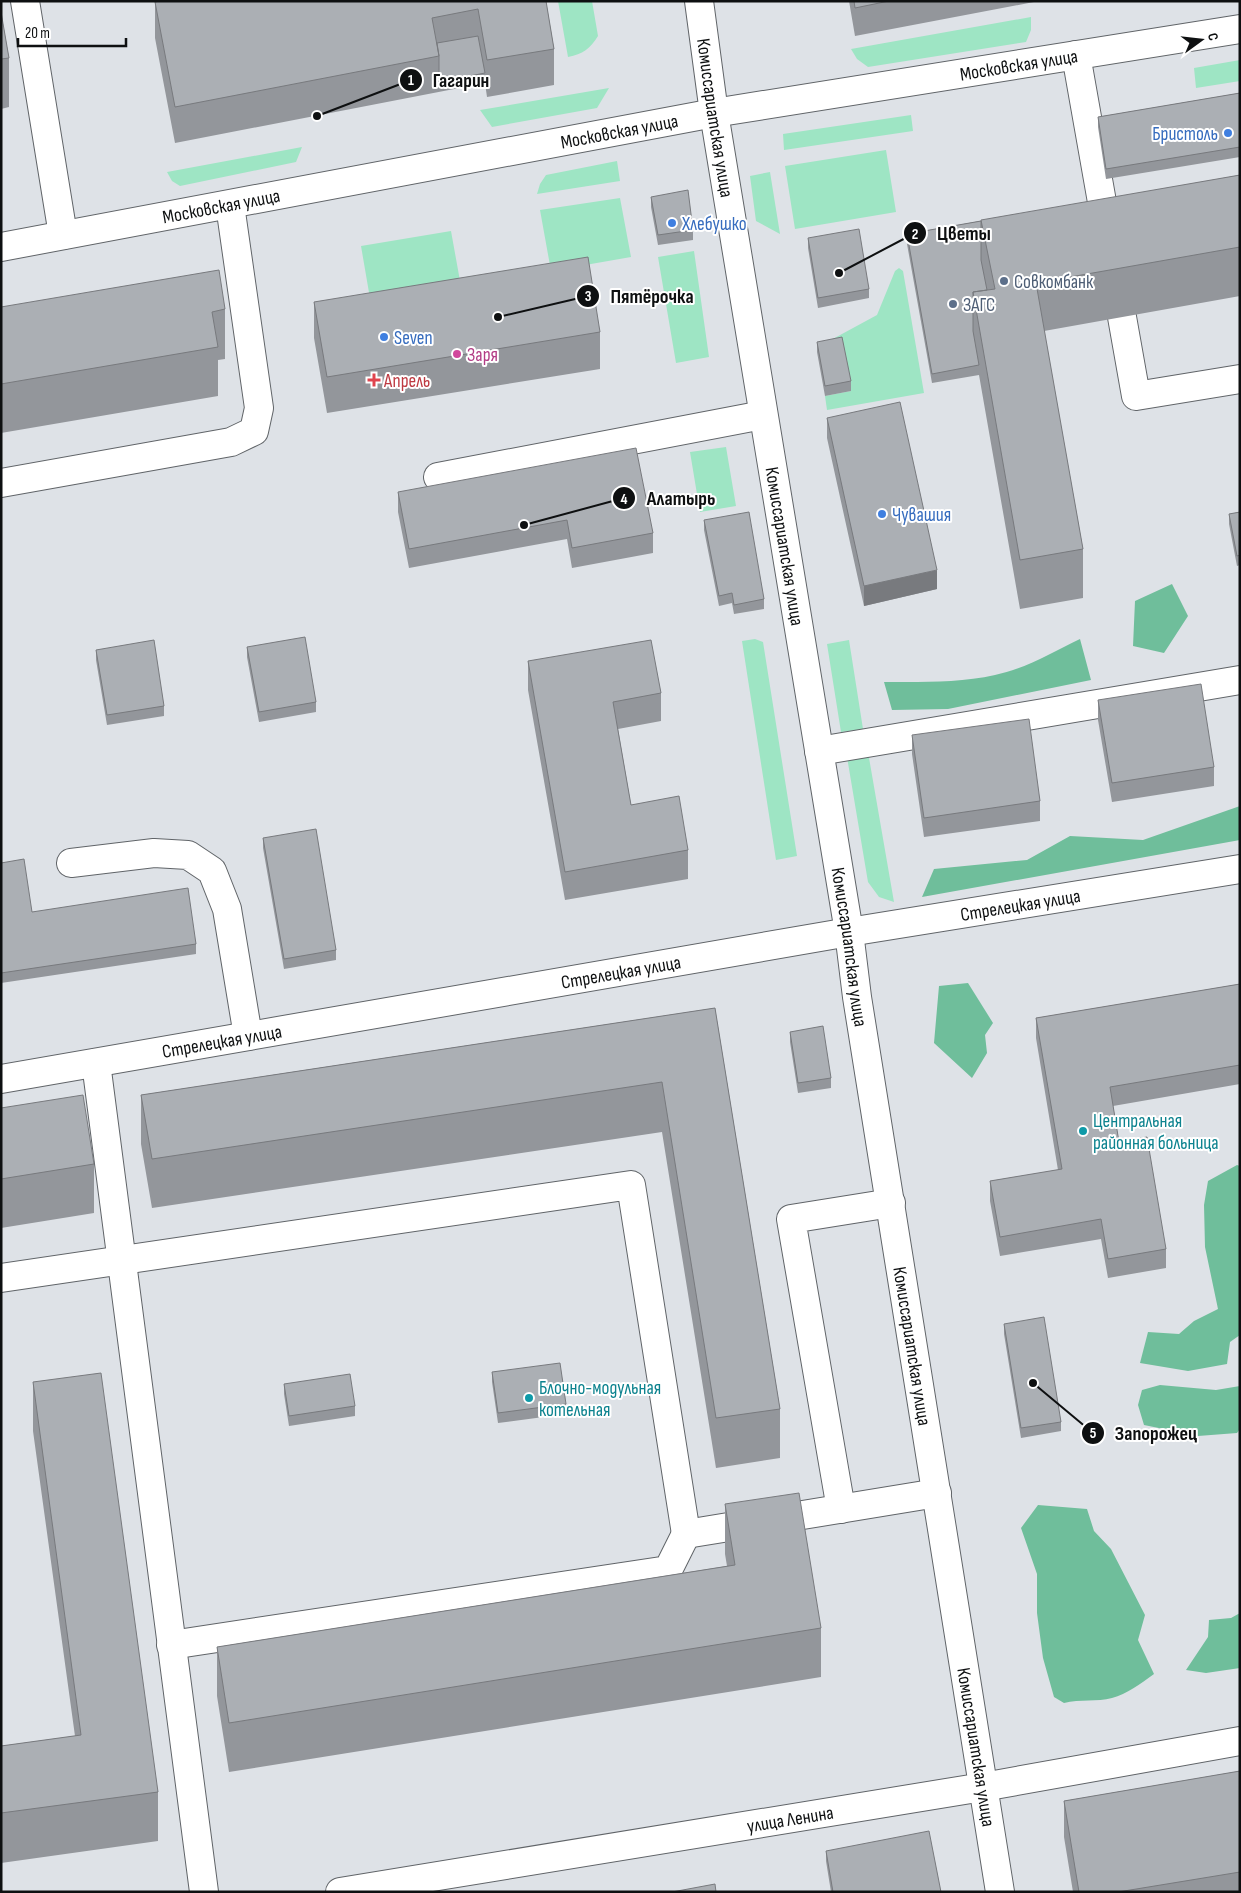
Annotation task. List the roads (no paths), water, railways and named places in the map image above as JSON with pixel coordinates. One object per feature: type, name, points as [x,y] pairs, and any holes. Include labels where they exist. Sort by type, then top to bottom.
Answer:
[{"type":"street","points":[[25,1],[63,236]]},
{"type":"street","name":"Комиссариатская улица","points":[[699,1],[714,113],[849,932],[857,997],[1000,1892]]},
{"type":"street","name":"Московская улица","points":[[1,247],[714,113],[1240,29]]},
{"type":"street","points":[[1076,55],[1110,248]]},
{"type":"street","points":[[1,483],[231,442],[254,431],[258,408],[230,205]]},
{"type":"street","points":[[1122,317],[1136,396],[1240,379]]},
{"type":"street","points":[[438,477],[763,415]]},
{"type":"street","points":[[819,751],[1240,680]]},
{"type":"street","points":[[71,863],[154,853],[188,856],[212,871],[227,909],[248,1036]]},
{"type":"street","name":"Стрелецкая улица","points":[[1,1079],[849,932],[1240,869]]},
{"type":"street","points":[[96,1063],[204,1892]]},
{"type":"street","points":[[1,1278],[631,1185],[686,1534],[668,1570],[171,1645]]},
{"type":"street","points":[[841,1509],[791,1219],[891,1203]]},
{"type":"street","points":[[686,1534],[937,1493]]},
{"type":"street","name":"улица Ленина","points":[[340,1892],[983,1787],[1240,1741]]},
{"type":"place","name":"Гагарин","points":[[317,116]]},
{"type":"place","name":"Бристоль","points":[[1228,133]]},
{"type":"place","name":"Хлебушко","points":[[672,223]]},
{"type":"place","name":"Цветы","points":[[839,273]]},
{"type":"place","name":"Совкомбанк","points":[[1004,281]]},
{"type":"place","name":"ЗАГС","points":[[953,304]]},
{"type":"place","name":"Пятёрочка","points":[[498,317]]},
{"type":"place","name":"Seven","points":[[384,337]]},
{"type":"place","name":"Заря","points":[[457,354]]},
{"type":"place","name":"Апрель","points":[[374,380]]},
{"type":"place","name":"Чувашия","points":[[882,514]]},
{"type":"place","name":"Алатырь","points":[[524,525]]},
{"type":"place","name":"Центральная районная больница","points":[[1083,1131]]},
{"type":"place","name":"Запорожец","points":[[1033,1383]]},
{"type":"place","name":"Блочно-модульная котельная","points":[[529,1398]]}]
